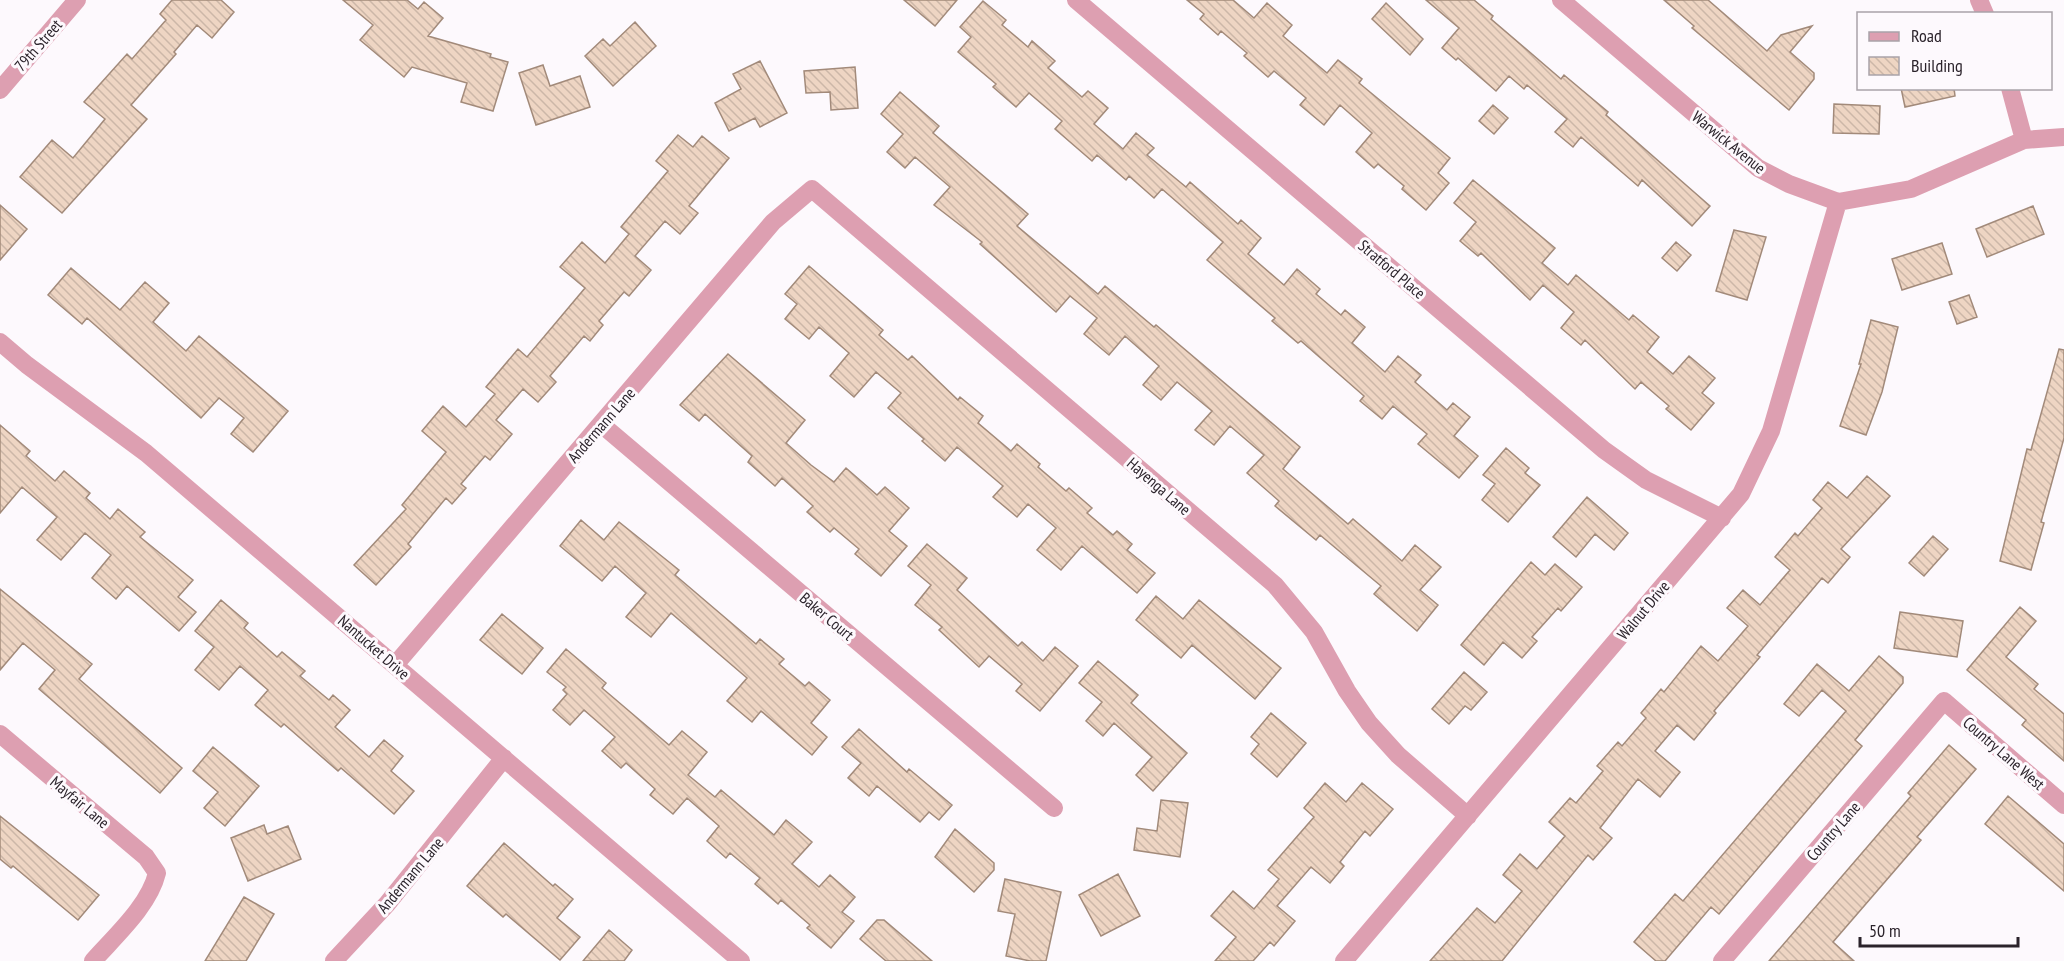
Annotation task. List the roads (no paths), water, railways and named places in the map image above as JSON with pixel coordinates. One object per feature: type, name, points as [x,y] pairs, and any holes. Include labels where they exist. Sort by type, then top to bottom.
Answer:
[{"type":"street","name":"79th Street","points":[[0,90],[77,0]]},
{"type":"street","name":"Stratford Place","points":[[1076,0],[1604,450],[1646,480],[1722,518]]},
{"type":"street","name":"Warwick Avenue","points":[[1561,0],[1758,168],[1789,184],[1838,202]]},
{"type":"street","points":[[2011,90],[2024,140]]},
{"type":"street","points":[[1838,202],[1911,189],[2024,140],[2064,137]]},
{"type":"street","name":"Andermann Lane","points":[[395,665],[773,222],[812,189]]},
{"type":"street","name":"Hayenga Lane","points":[[812,189],[1275,585],[1314,632],[1347,691],[1369,723],[1398,755],[1468,816]]},
{"type":"street","name":"Walnut Drive","points":[[1344,961],[1741,494],[1771,431],[1838,202]]},
{"type":"street","name":"Nantucket Drive","points":[[0,342],[58,389],[146,453],[741,961]]},
{"type":"street","name":"Baker Court","points":[[601,424],[1054,808]]},
{"type":"street","name":"Country Lane West","points":[[1944,701],[2064,805]]},
{"type":"street","name":"Country Lane","points":[[1722,961],[1944,701]]},
{"type":"street","name":"Mayfair Lane","points":[[0,734],[146,857],[157,873],[154,886],[148,895],[93,961]]},
{"type":"street","name":"Andermann Lane","points":[[334,961],[387,904],[504,758]]}]
